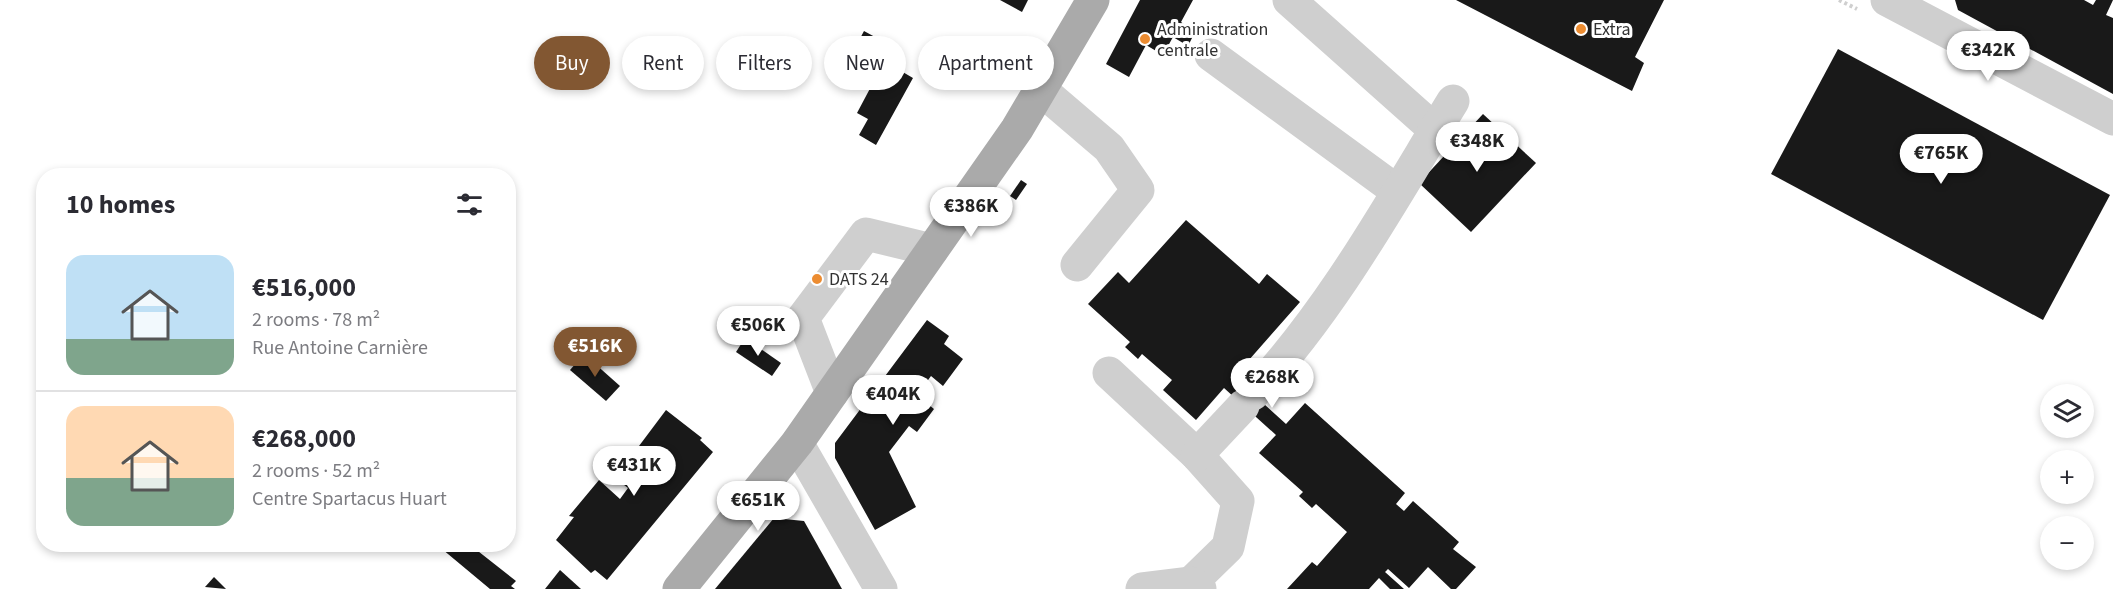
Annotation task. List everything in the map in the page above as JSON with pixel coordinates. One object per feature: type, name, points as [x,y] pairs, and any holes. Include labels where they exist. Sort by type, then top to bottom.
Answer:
[{"type":"main road","points":[[1054,65],[1093,0]]},
{"type":"main road","points":[[679,589],[797,442],[1017,129],[1039,90]]},
{"type":"street","points":[[1289,0],[1435,130]]},
{"type":"street","points":[[1887,0],[1936,11],[2113,119]]},
{"type":"street","points":[[1211,55],[1397,191]]},
{"type":"street","points":[[1042,90],[1109,148],[1138,190],[1077,265]]},
{"type":"street","points":[[1197,455],[1291,353],[1330,299],[1453,101]]},
{"type":"street","points":[[832,393],[803,318],[866,234],[932,250]]},
{"type":"street","points":[[1109,373],[1197,455],[1238,501],[1228,547],[1196,586],[1142,589]]},
{"type":"street","points":[[797,442],[881,589]]},
{"type":"building","points":[[1000,0],[1028,0],[1022,12]]},
{"type":"building","name":"Administration centrale","points":[[1140,0],[1193,0],[1181,22],[1195,32],[1188,46],[1173,37],[1163,55],[1146,45],[1129,77],[1106,64]]},
{"type":"building","name":"Extra","points":[[1456,0],[1664,0],[1635,57],[1644,63],[1632,91]]},
{"type":"building","points":[[1955,0],[2084,0],[2093,5],[2096,0],[2113,0],[2106,15],[2113,18],[2113,94],[1958,10]]},
{"type":"building","points":[[864,31],[873,36],[861,36]]},
{"type":"building","points":[[1838,49],[2110,195],[2043,320],[1771,174]]},
{"type":"building","points":[[906,74],[913,78],[876,145],[859,135],[868,119],[857,113],[869,90],[906,90]]},
{"type":"building","points":[[1483,114],[1536,163],[1471,232],[1419,183]]},
{"type":"building","points":[[1021,180],[1027,184],[1016,200],[1010,196]]},
{"type":"building","points":[[1186,220],[1259,284],[1267,274],[1300,302],[1234,377],[1286,424],[1305,403],[1405,493],[1396,504],[1404,511],[1413,501],[1459,542],[1453,549],[1476,567],[1456,589],[1451,589],[1428,567],[1409,588],[1388,569],[1385,572],[1404,589],[1390,589],[1379,578],[1369,589],[1287,589],[1312,562],[1317,566],[1347,532],[1316,504],[1312,508],[1299,496],[1303,492],[1259,453],[1276,435],[1224,388],[1196,420],[1163,390],[1172,380],[1142,354],[1138,359],[1125,347],[1130,342],[1088,304],[1118,272],[1129,283]]},
{"type":"building","points":[[927,320],[949,336],[944,344],[963,359],[943,386],[931,376],[917,395],[934,409],[917,432],[909,426],[889,452],[916,507],[875,530],[835,458],[835,443]]},
{"type":"building","points":[[745,338],[781,363],[772,376],[736,352]]},
{"type":"building","points":[[584,354],[620,386],[606,401],[570,370]]},
{"type":"building","points":[[666,410],[702,438],[700,440],[713,452],[607,580],[595,570],[591,573],[556,540],[574,517],[569,516],[599,480],[620,499],[628,488],[615,478]]},
{"type":"building","points":[[774,518],[804,521],[842,589],[715,589]]},
{"type":"building","points":[[446,552],[479,552],[516,581],[511,586],[515,589],[490,589]]},
{"type":"building","points":[[560,570],[581,589],[545,589]]},
{"type":"building","points":[[214,577],[226,589],[205,587]]},
{"type":"place","name":"Extra","points":[[1581,29]]},
{"type":"place","name":"Administration centrale","points":[[1145,39]]},
{"type":"place","name":"DATS 24","points":[[817,279]]}]
